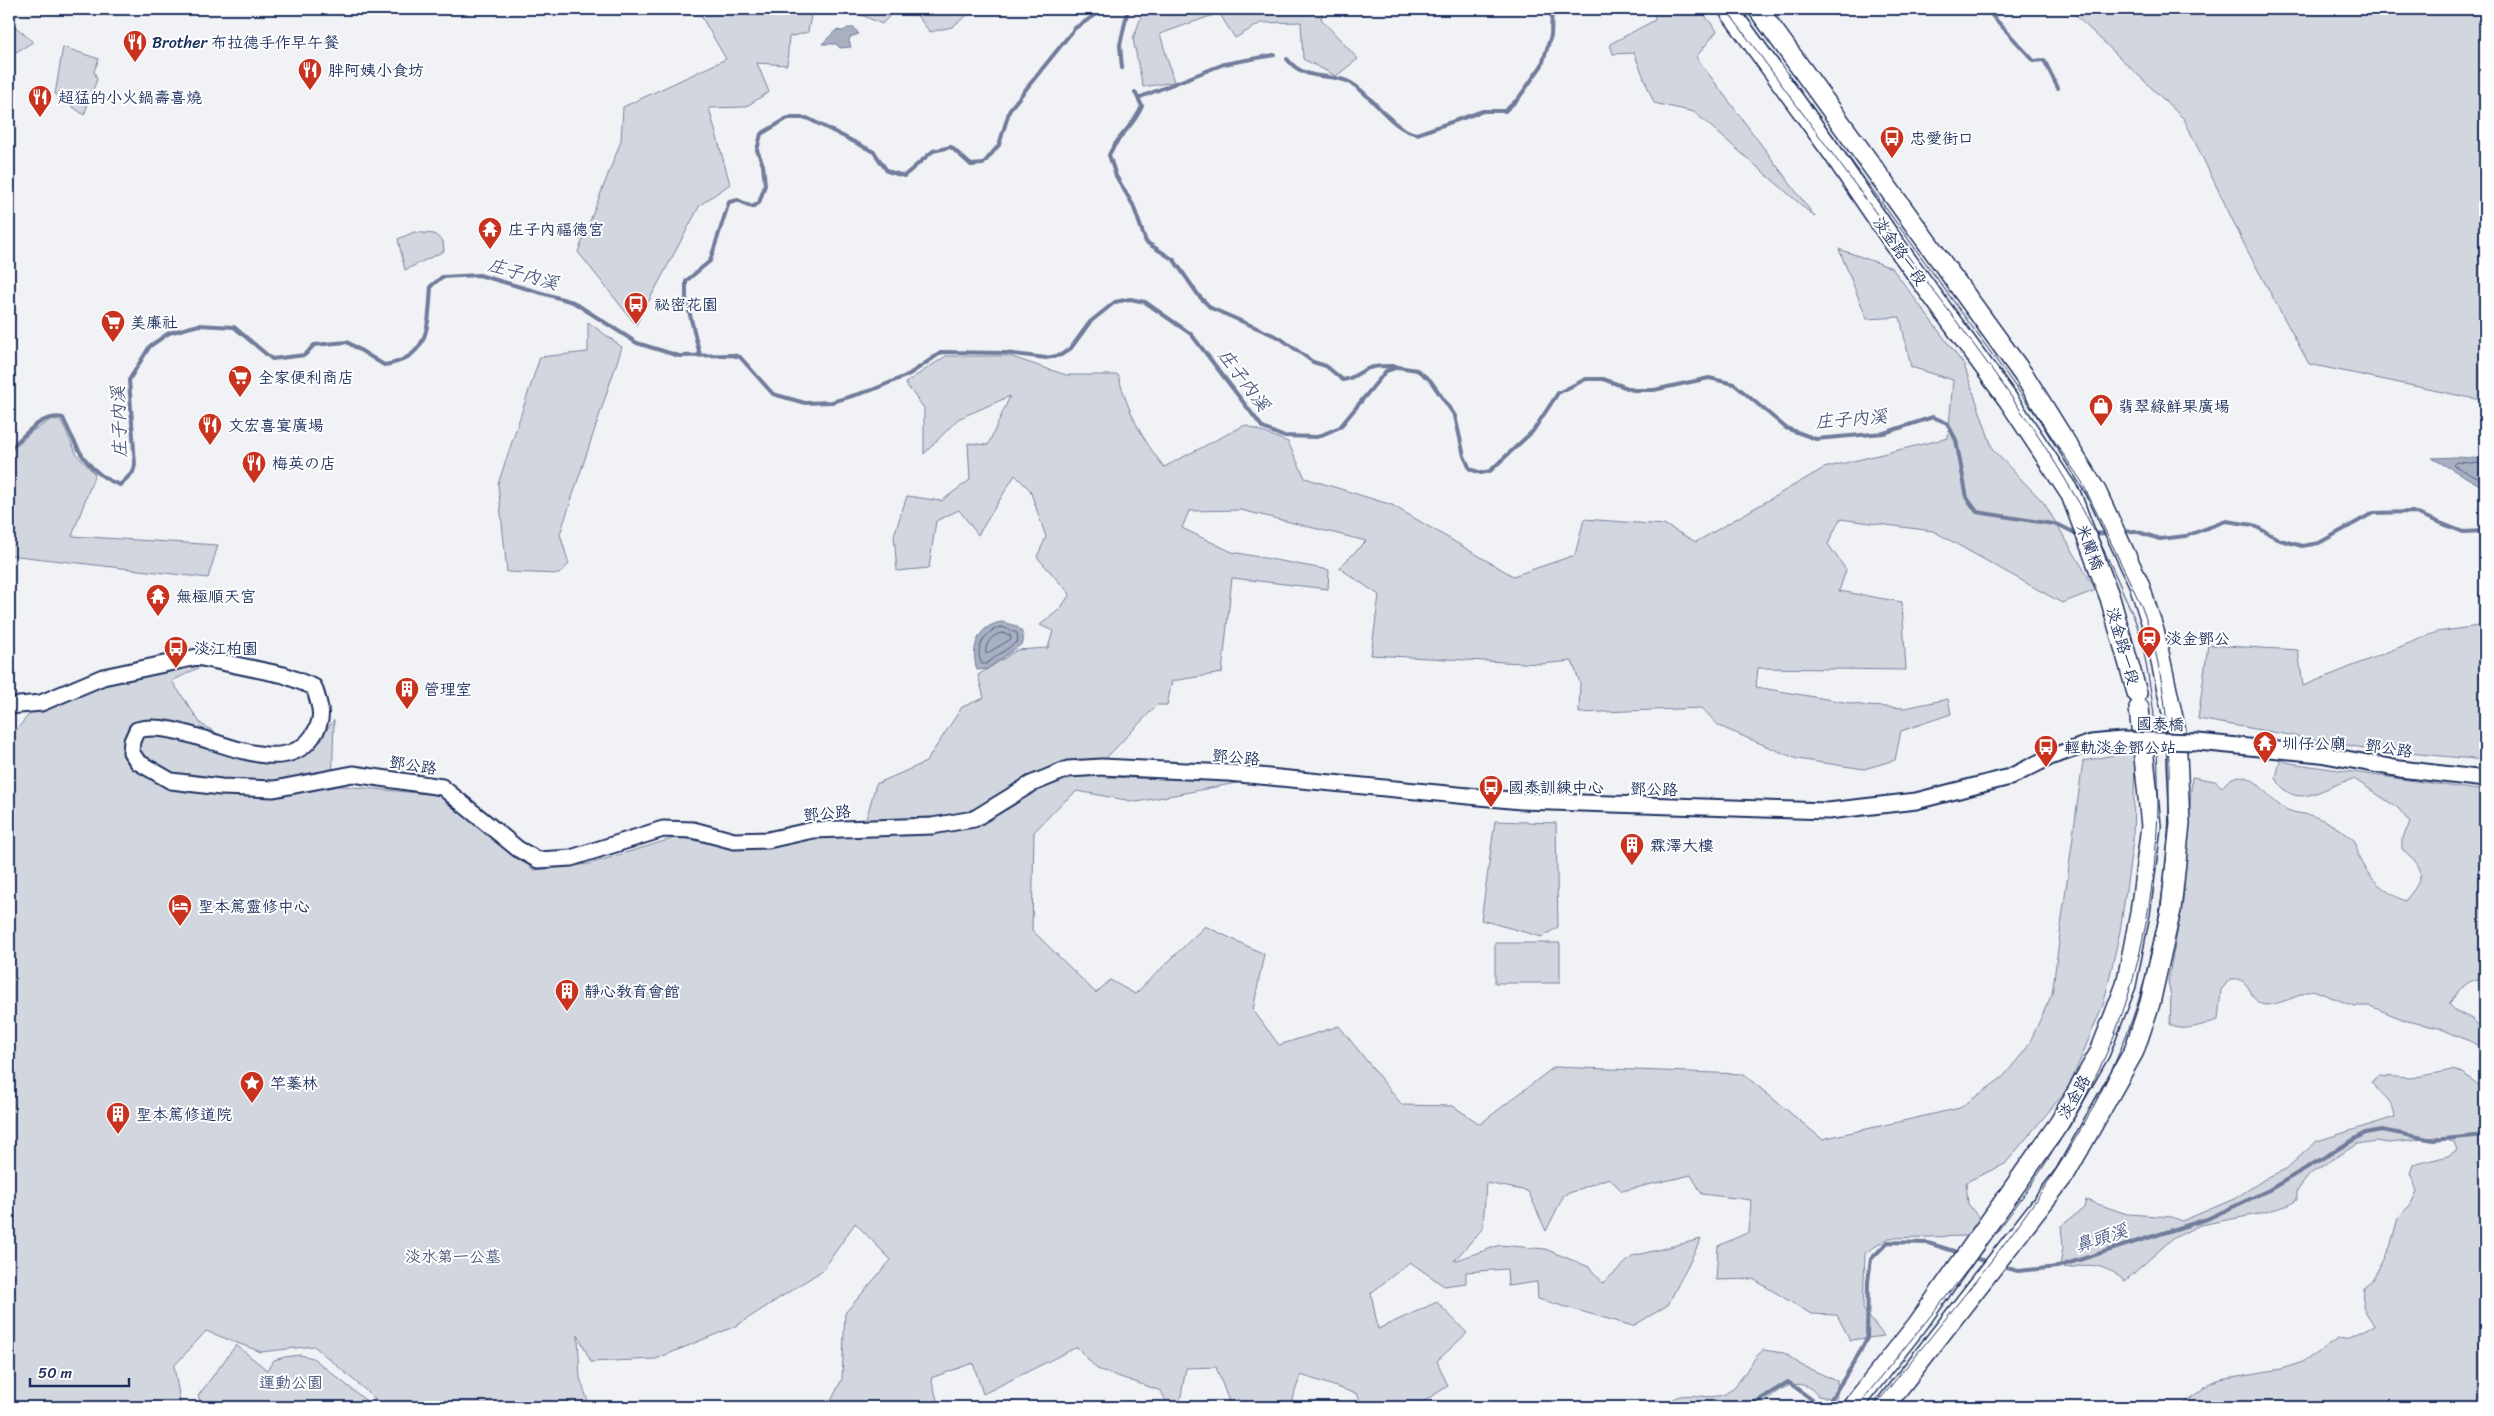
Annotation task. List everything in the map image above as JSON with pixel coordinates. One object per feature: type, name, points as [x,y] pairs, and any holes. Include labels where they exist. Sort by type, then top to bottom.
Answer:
[{"type":"main road","name":"淡金路一段","points":[[1728,9],[2009,401],[2071,495]]},
{"type":"main road","name":"淡金路一段","points":[[1758,9],[2025,377],[2096,491]]},
{"type":"main road","name":"米蘭橋","points":[[2096,491],[2139,584]]},
{"type":"main road","name":"米蘭橋","points":[[2071,495],[2110,598]]},
{"type":"main road","name":"淡金路一段","points":[[2139,584],[2155,634],[2176,732]]},
{"type":"main road","name":"淡金路一段","points":[[2110,598],[2138,701],[2143,730]]},
{"type":"main road","name":"淡金路","points":[[1852,1407],[1917,1325],[2060,1122],[2100,1052],[2126,985],[2140,913],[2151,826],[2143,730]]},
{"type":"main road","name":"淡金路","points":[[1884,1407],[1996,1265],[2064,1174],[2134,1051],[2150,1004],[2171,910],[2180,823],[2176,732]]},
{"type":"street","name":"鄧公路","points":[[9,706],[41,703],[104,677],[197,657],[284,675],[314,687],[321,706],[320,726],[306,746],[284,754],[260,756],[173,730],[149,727],[138,730],[132,741],[131,752],[138,762],[171,781],[221,787],[274,788],[353,774],[442,787],[518,849],[538,860],[571,858],[663,829],[693,830],[734,841],[768,840],[813,830],[932,826],[957,822],[974,819],[1031,784],[1068,769],[1102,767],[1228,773],[1521,801],[1828,811],[1916,801],[2010,777],[2050,757],[2091,743],[2122,740]]},
{"type":"street","name":"國泰橋","points":[[2122,740],[2198,742]]},
{"type":"street","name":"鄧公路","points":[[2198,742],[2320,754],[2400,768],[2485,779]]},
{"type":"green space","points":[[697,9],[812,9],[808,32],[789,37],[787,65],[757,63],[769,92],[745,107],[709,108],[730,184],[700,205],[636,325],[578,252],[621,141],[623,107],[726,59]]},
{"type":"green space","points":[[848,9],[896,9],[882,24]]},
{"type":"green space","points":[[912,9],[975,9],[952,27],[930,32]]},
{"type":"green space","points":[[1144,9],[1323,9],[1321,19],[1358,59],[1336,76],[1303,59],[1301,22],[1261,23],[1235,38],[1219,13],[1160,34],[1174,82],[1143,87],[1133,39]]},
{"type":"green space","points":[[1654,9],[1700,9],[1717,31],[1696,57],[1815,217],[1694,112],[1654,103],[1634,53],[1613,54],[1610,44],[1655,20]]},
{"type":"green space","points":[[2069,9],[2485,9],[2485,401],[2309,364],[2246,248],[2184,119]]},
{"type":"green space","points":[[9,21],[33,42],[9,56]]},
{"type":"green space","points":[[63,47],[99,59],[94,71],[97,79],[84,115],[55,94]]},
{"type":"green space","points":[[414,232],[434,234],[443,241],[444,251],[405,270],[398,239]]},
{"type":"green space","name":"淡水第一公墓","points":[[1839,249],[1892,268],[1964,365],[1993,450],[2044,503],[2096,590],[2062,603],[1933,531],[1840,519],[1828,544],[1846,570],[1839,591],[1902,602],[1906,670],[1758,668],[1756,687],[1867,706],[1905,708],[1948,699],[1951,714],[1901,731],[1895,760],[1864,769],[1797,759],[1719,726],[1702,708],[1579,713],[1580,683],[1572,661],[1541,664],[1371,655],[1379,595],[1339,568],[1366,541],[1241,510],[1189,511],[1182,528],[1232,552],[1329,570],[1328,589],[1232,578],[1222,673],[1172,681],[1167,705],[1157,705],[1107,757],[1105,777],[1247,781],[1137,802],[1077,791],[1061,804],[1034,832],[1032,930],[1096,993],[1110,980],[1135,994],[1205,926],[1264,954],[1253,1010],[1279,1045],[1339,1026],[1402,1105],[1453,1106],[1480,1124],[1554,1067],[1743,1074],[1822,1139],[1960,1108],[2003,1077],[2027,1048],[2052,994],[2083,761],[2135,751],[2133,841],[2120,931],[2104,1002],[2069,1087],[2005,1164],[1966,1182],[1968,1204],[1980,1219],[1966,1236],[1889,1238],[1865,1253],[1863,1309],[1884,1336],[1850,1340],[1837,1315],[1811,1314],[1753,1279],[1716,1280],[1718,1246],[1749,1232],[1751,1200],[1702,1194],[1691,1175],[1622,1191],[1609,1178],[1564,1195],[1546,1231],[1528,1191],[1486,1183],[1483,1228],[1454,1261],[1500,1245],[1545,1249],[1589,1267],[1603,1283],[1633,1256],[1701,1239],[1668,1305],[1633,1326],[1538,1299],[1537,1282],[1508,1286],[1507,1269],[1466,1272],[1466,1283],[1444,1286],[1410,1262],[1371,1293],[1378,1329],[1437,1302],[1467,1333],[1437,1361],[1448,1386],[1415,1407],[1363,1407],[1357,1394],[1301,1375],[1289,1407],[1231,1407],[1216,1367],[1186,1368],[1179,1407],[1169,1407],[1161,1391],[1097,1369],[1077,1347],[983,1394],[973,1363],[931,1378],[939,1407],[828,1407],[842,1379],[845,1313],[891,1260],[855,1223],[823,1270],[736,1326],[656,1359],[591,1362],[578,1335],[580,1378],[590,1407],[385,1407],[314,1346],[261,1352],[206,1331],[174,1366],[181,1407],[9,1407],[9,739],[34,708],[101,683],[165,670],[202,666],[172,681],[201,724],[259,758],[284,760],[308,754],[334,720],[332,785],[440,795],[534,870],[589,864],[678,837],[736,849],[819,838],[861,837],[876,784],[926,762],[962,707],[984,698],[978,675],[1017,650],[1048,648],[1053,631],[1040,625],[1060,609],[1070,594],[1037,557],[1046,537],[1030,490],[1015,475],[978,535],[959,510],[936,521],[929,568],[897,571],[894,535],[907,496],[941,501],[970,480],[968,443],[988,445],[1010,396],[958,419],[924,454],[924,408],[905,383],[946,356],[1009,356],[1066,375],[1118,375],[1136,424],[1164,467],[1245,425],[1288,442],[1305,478],[1392,505],[1513,576],[1575,555],[1584,519],[1665,525],[1696,542],[1824,468],[1948,438],[1953,380],[1911,367],[1900,317],[1867,319]]},
{"type":"green space","points":[[588,322],[622,347],[560,534],[569,564],[559,574],[507,572],[498,484],[540,357],[588,352]]},
{"type":"green space","points":[[52,419],[61,421],[77,455],[95,474],[72,536],[218,545],[208,578],[9,555],[9,453],[31,432]]},
{"type":"green space","points":[[2485,625],[2485,760],[2375,750],[2198,719],[2208,645],[2298,650],[2303,686],[2437,632]]},
{"type":"green space","points":[[2280,760],[2485,791],[2485,984],[2479,979],[2469,982],[2461,988],[2449,1004],[2477,1024],[2485,1041],[2481,1046],[2439,1028],[2407,1021],[2370,1006],[2354,1006],[2313,990],[2282,1002],[2265,1005],[2255,1000],[2247,985],[2238,979],[2230,979],[2221,990],[2218,1020],[2187,1028],[2170,1025],[2171,996],[2168,981],[2183,901],[2192,777],[2215,781],[2222,787],[2232,778],[2238,776],[2245,777],[2255,782],[2284,808],[2324,820],[2353,839],[2362,865],[2378,884],[2405,901],[2419,879],[2419,868],[2416,862],[2402,849],[2402,839],[2410,823],[2398,808],[2354,779],[2312,794],[2302,796],[2293,794],[2284,789],[2276,778]]},
{"type":"green space","points":[[1495,821],[1556,823],[1558,927],[1542,937],[1481,920]]},
{"type":"green space","points":[[1495,943],[1560,943],[1560,983],[1495,983]]},
{"type":"green space","points":[[2452,1070],[2463,1073],[2485,1090],[2485,1407],[2180,1407],[2210,1383],[2219,1379],[2281,1369],[2303,1362],[2338,1339],[2348,1338],[2374,1325],[2363,1308],[2364,1288],[2372,1281],[2390,1247],[2398,1218],[2411,1204],[2417,1191],[2410,1173],[2413,1165],[2448,1156],[2457,1150],[2454,1142],[2435,1137],[2388,1143],[2375,1141],[2357,1144],[2310,1174],[2297,1191],[2297,1200],[2289,1205],[2259,1214],[2200,1225],[2172,1239],[2125,1281],[2115,1274],[2098,1267],[2087,1265],[2068,1268],[2060,1266],[2063,1247],[2061,1226],[2084,1208],[2086,1200],[2127,1214],[2172,1217],[2182,1221],[2234,1199],[2268,1177],[2286,1169],[2317,1141],[2395,1117],[2390,1102],[2371,1082],[2379,1076],[2411,1078]]},
{"type":"green space","name":"運動公園","points":[[236,1345],[267,1370],[274,1360],[285,1357],[300,1355],[313,1358],[374,1407],[202,1407],[198,1396]]},
{"type":"green space","points":[[1763,1350],[1784,1353],[1801,1365],[1837,1381],[1836,1399],[1818,1396],[1811,1389],[1796,1384],[1780,1390],[1761,1407],[1665,1407],[1677,1397],[1691,1395],[1714,1396],[1728,1392]]},
{"type":"water","points":[[848,28],[854,28],[859,34],[850,37],[851,47],[840,48],[836,44],[822,44],[836,30],[843,31]]},
{"type":"water","points":[[2432,458],[2485,459],[2485,488]]},
{"type":"water","points":[[1002,622],[1011,624],[1021,631],[1023,643],[987,669],[977,670],[975,654],[978,639],[987,628]]},
{"type":"waterway","name":"庄子內溪","points":[[700,355],[686,299],[686,281],[710,261],[729,202],[738,200],[752,207],[759,203],[765,185],[763,165],[757,150],[761,134],[788,118],[807,118],[874,152],[887,171],[904,176],[933,151],[951,147],[971,165],[983,164],[999,145],[1010,109],[1075,28],[1105,9]]},
{"type":"waterway","points":[[1122,68],[1120,45],[1128,9]]},
{"type":"waterway","points":[[1287,59],[1302,71],[1351,83],[1399,126],[1417,134],[1483,111],[1505,111],[1518,99],[1542,65],[1551,35],[1552,9]]},
{"type":"waterway","points":[[1986,9],[2034,61],[2044,60],[2058,88]]},
{"type":"waterway","points":[[1138,98],[1224,64],[1274,55]]},
{"type":"waterway","points":[[1135,92],[1142,106],[1109,155],[1116,176],[1133,205],[1146,242],[1174,260],[1199,296],[1211,308],[1280,338],[1313,362],[1326,366],[1343,380],[1369,368],[1396,366]]},
{"type":"waterway","name":"庄子內溪","points":[[9,450],[40,422],[55,417],[63,418],[78,449],[91,467],[99,474],[120,485],[133,472],[135,465],[129,380],[150,346],[169,333],[199,325],[234,327],[272,359],[305,355],[314,345],[347,342],[384,365],[411,355],[419,347],[427,326],[431,286],[442,277],[479,275],[573,302],[637,343],[679,356],[732,355],[740,357],[773,394],[805,403],[832,402],[872,390],[908,375],[942,352],[1005,353],[1046,358],[1061,355],[1071,348],[1090,322],[1115,302],[1130,299],[1145,302],[1191,334],[1263,428],[1282,436],[1317,437],[1340,427],[1386,371],[1398,367],[1417,370],[1430,380],[1455,416],[1464,456],[1470,469],[1481,473],[1490,471],[1533,431],[1558,393],[1586,379],[1603,379],[1633,390],[1654,390],[1709,378],[1734,384],[1786,428],[1816,439],[1884,433],[1933,417],[1947,423],[1956,440],[1967,498],[1977,512],[2059,525],[2079,535]]},
{"type":"waterway","name":"庄子內溪","points":[[2121,532],[2135,531],[2160,539],[2186,536],[2226,521],[2253,525],[2280,540],[2302,546],[2319,543],[2373,513],[2413,512],[2463,532],[2485,531]]},
{"type":"waterway","name":"庄子內溪","points":[[2091,534],[2109,533]]},
{"type":"waterway","name":"鼻頭溪","points":[[2000,1266],[2018,1271],[2057,1267],[2207,1219],[2269,1190],[2365,1133],[2382,1130],[2433,1140],[2485,1135]]},
{"type":"waterway","name":"鼻頭溪","points":[[1826,1407],[1867,1338],[1868,1281],[1871,1259],[1888,1242],[1928,1243],[1960,1253]]},
{"type":"waterway","name":"鼻頭溪","points":[[1971,1257],[1988,1262]]},
{"type":"waterway","name":"鼻頭溪","points":[[1748,1407],[1788,1382],[1822,1407]]},
{"type":"tram line","points":[[1726,9],[2007,391],[2079,503],[2100,542],[2136,622],[2144,652],[2155,720],[2158,768],[2158,817],[2148,914],[2138,962],[2108,1050],[2084,1098],[2057,1145],[2027,1191],[1994,1236],[1857,1407]]},
{"type":"tram line","points":[[1741,9],[2047,430],[2082,482],[2141,605],[2155,651],[2167,722],[2169,770],[2167,854],[2153,944],[2138,1003],[2128,1031],[2105,1083],[2079,1133],[2048,1182],[1981,1274],[1874,1407]]},
{"type":"place","name":"Brother 布拉德手作早午餐","points":[[135,63]]},
{"type":"place","name":"胖阿姨小食坊","points":[[310,91]]},
{"type":"place","name":"超猛的小火鍋壽喜燒","points":[[40,118]]},
{"type":"place","name":"忠愛街口","points":[[1892,159]]},
{"type":"place","name":"庄子內福德宮","points":[[490,250]]},
{"type":"place","name":"祕密花園","points":[[636,325]]},
{"type":"place","name":"美廉社","points":[[113,343]]},
{"type":"place","name":"全家便利商店","points":[[240,398]]},
{"type":"place","name":"翡翠綠鮮果廣場","points":[[2101,427]]},
{"type":"place","name":"文宏喜宴廣場","points":[[210,446]]},
{"type":"place","name":"梅英の店","points":[[254,484]]},
{"type":"place","name":"無極順天宮","points":[[158,617]]},
{"type":"place","name":"淡金鄧公","points":[[2149,659]]},
{"type":"place","name":"淡江柏園","points":[[176,669]]},
{"type":"place","name":"管理室","points":[[407,710]]},
{"type":"place","name":"圳仔公廟","points":[[2265,764]]},
{"type":"place","name":"輕軌淡金鄧公站","points":[[2046,768]]},
{"type":"place","name":"國泰訓練中心","points":[[1491,808]]},
{"type":"place","name":"霖澤大樓","points":[[1632,866]]},
{"type":"place","name":"聖本篤靈修中心","points":[[180,927]]},
{"type":"place","name":"靜心教育會館","points":[[567,1012]]},
{"type":"place","name":"竿蓁林","points":[[252,1104]]},
{"type":"place","name":"聖本篤修道院","points":[[118,1135]]}]
